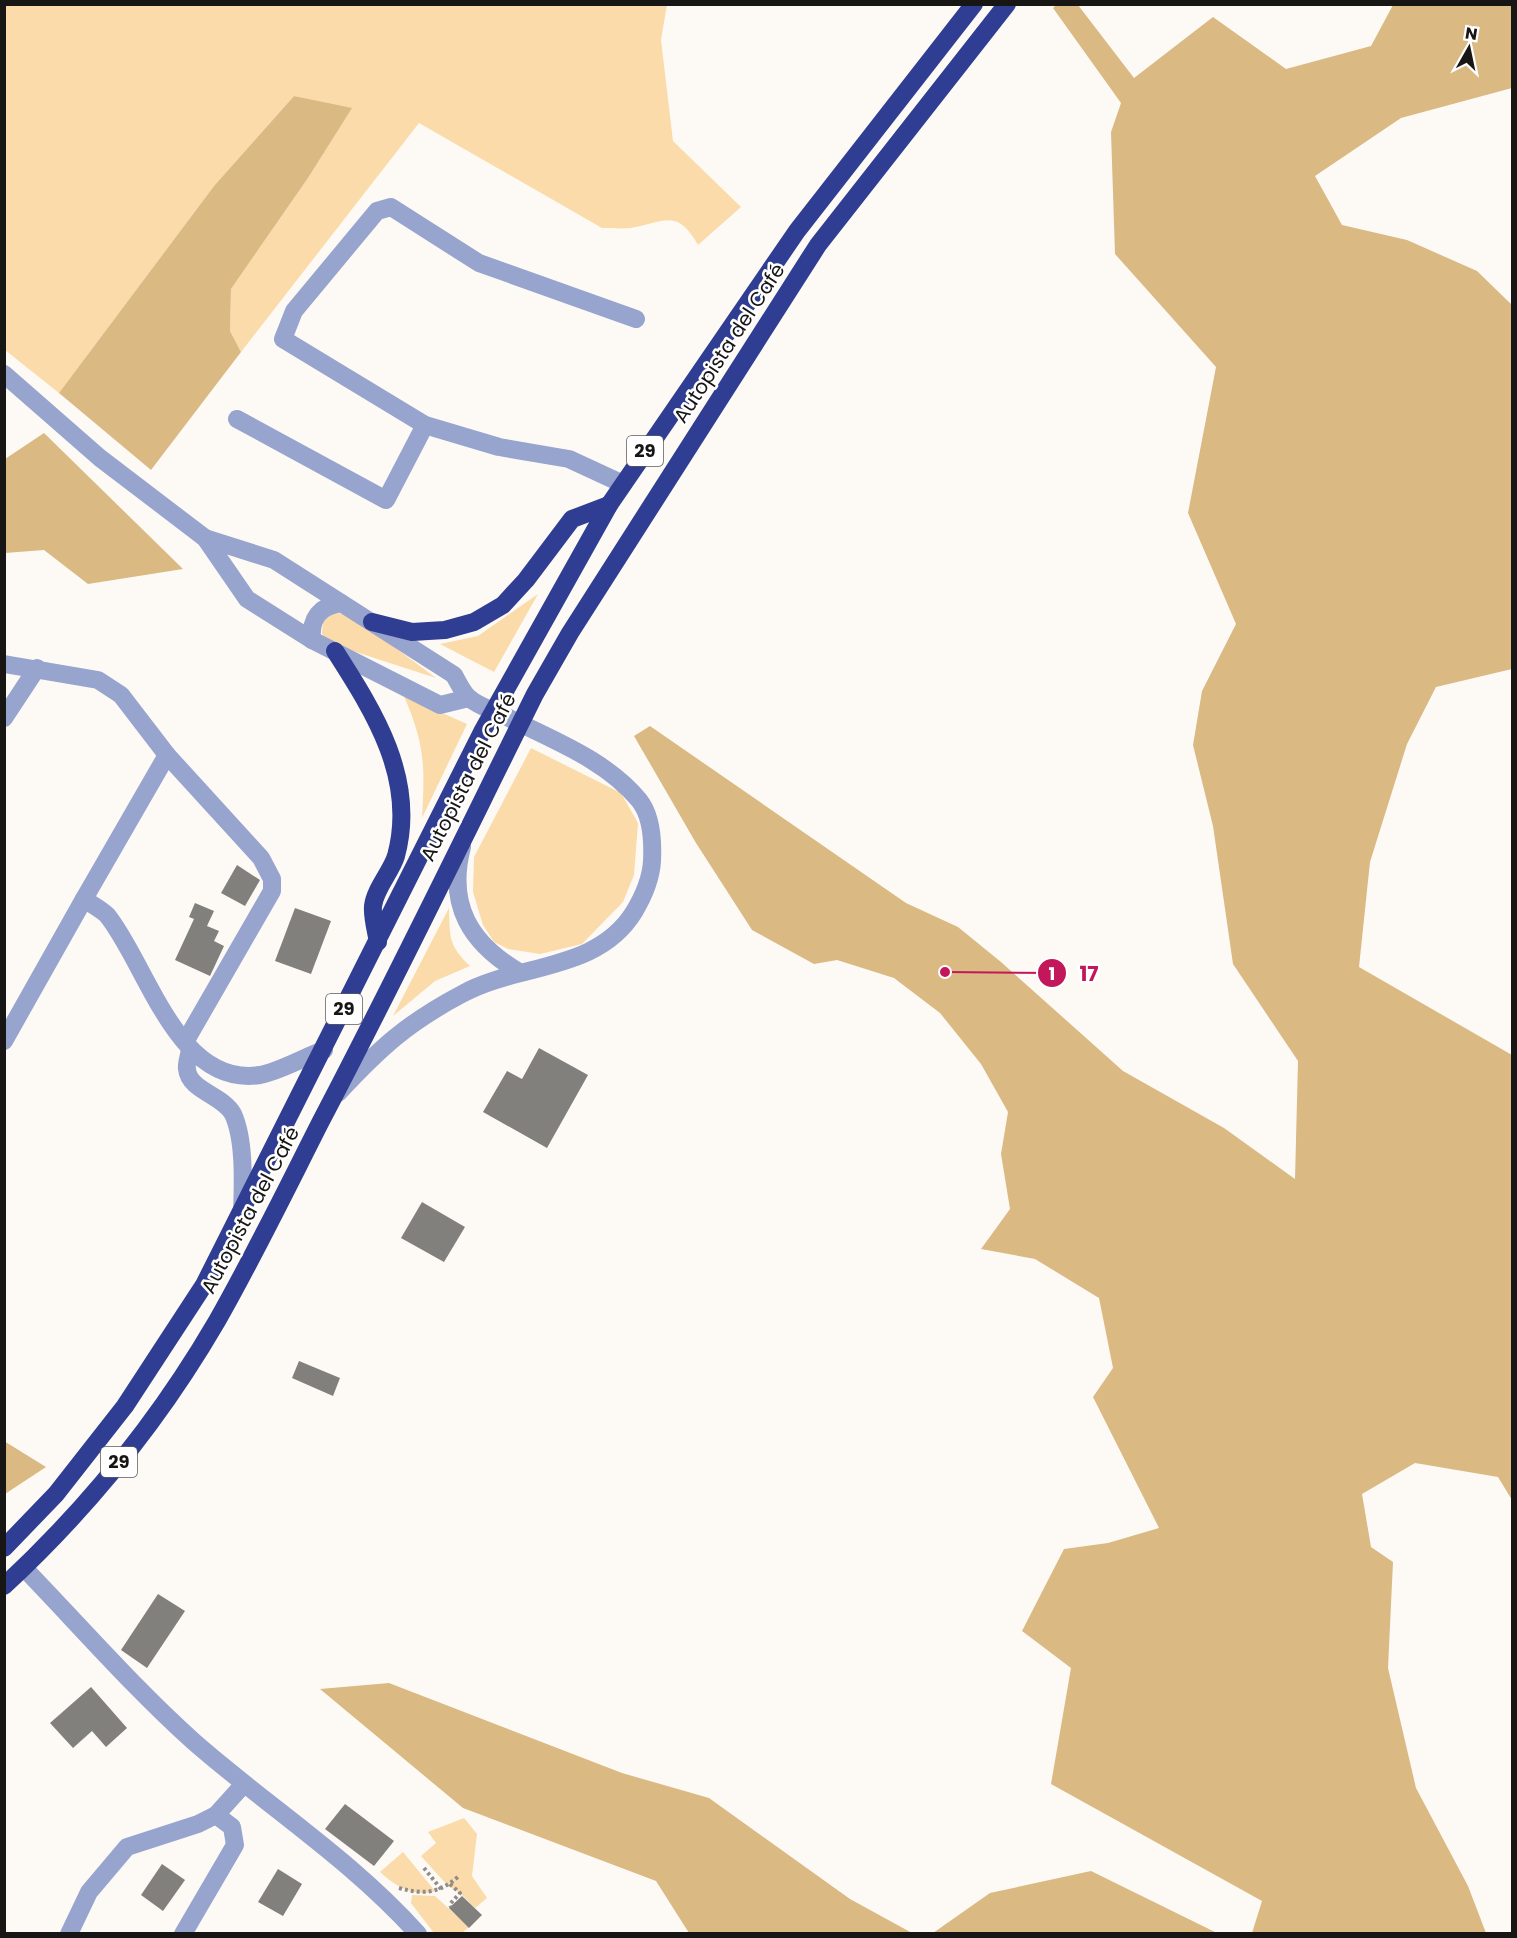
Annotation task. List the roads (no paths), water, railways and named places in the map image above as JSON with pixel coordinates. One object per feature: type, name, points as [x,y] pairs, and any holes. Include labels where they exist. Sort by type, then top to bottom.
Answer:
[{"type":"highway","name":"Autopista del Café","points":[[4,1548],[56,1494],[126,1406],[177,1329],[242,1213],[508,681],[609,505],[797,231],[974,4]]},
{"type":"highway","name":"Autopista del Café","points":[[4,1586],[24,1568],[101,1484],[173,1390],[237,1285],[335,1096],[535,694],[570,633],[818,245],[1007,4]]},
{"type":"highway","points":[[372,622],[412,632],[445,630],[474,622],[502,604],[526,580],[572,519],[609,505]]},
{"type":"highway","points":[[335,651],[375,716],[390,748],[399,784],[401,816],[396,856],[373,905],[378,942]]},
{"type":"street","points":[[623,484],[568,459],[498,447],[425,425],[283,339],[294,311],[377,211],[391,207],[479,263],[636,319]]},
{"type":"street","points":[[4,374],[100,458],[206,538],[247,598],[312,640],[440,705],[469,698]]},
{"type":"street","points":[[237,419],[386,500],[425,425]]},
{"type":"street","points":[[206,538],[274,560],[454,675],[469,698],[590,759],[621,778],[642,803],[653,836],[651,866],[643,898],[627,924],[604,944],[576,958],[519,972],[465,992],[416,1019],[381,1048],[335,1096]]},
{"type":"street","points":[[312,640],[314,619],[321,610],[341,603]]},
{"type":"street","points":[[4,664],[98,680],[121,695],[167,755],[261,858],[272,879],[272,891],[188,1046],[187,1069],[192,1082],[219,1100],[232,1114],[243,1173],[242,1213]]},
{"type":"street","points":[[4,718],[37,668]]},
{"type":"street","points":[[4,1041],[167,755]]},
{"type":"street","points":[[465,832],[459,859],[457,886],[463,914],[476,938],[495,958],[519,972]]},
{"type":"street","points":[[84,899],[106,914],[152,993],[188,1046],[213,1065],[234,1074],[260,1075],[324,1050]]},
{"type":"street","points":[[24,1568],[133,1683],[191,1739],[244,1784],[369,1882],[418,1934]]},
{"type":"street","points":[[69,1934],[89,1892],[127,1847],[198,1824],[216,1815],[244,1784]]},
{"type":"street","points":[[183,1934],[235,1845],[232,1827],[216,1815]]},
{"type":"place","name":"17","points":[[945,972]]}]
